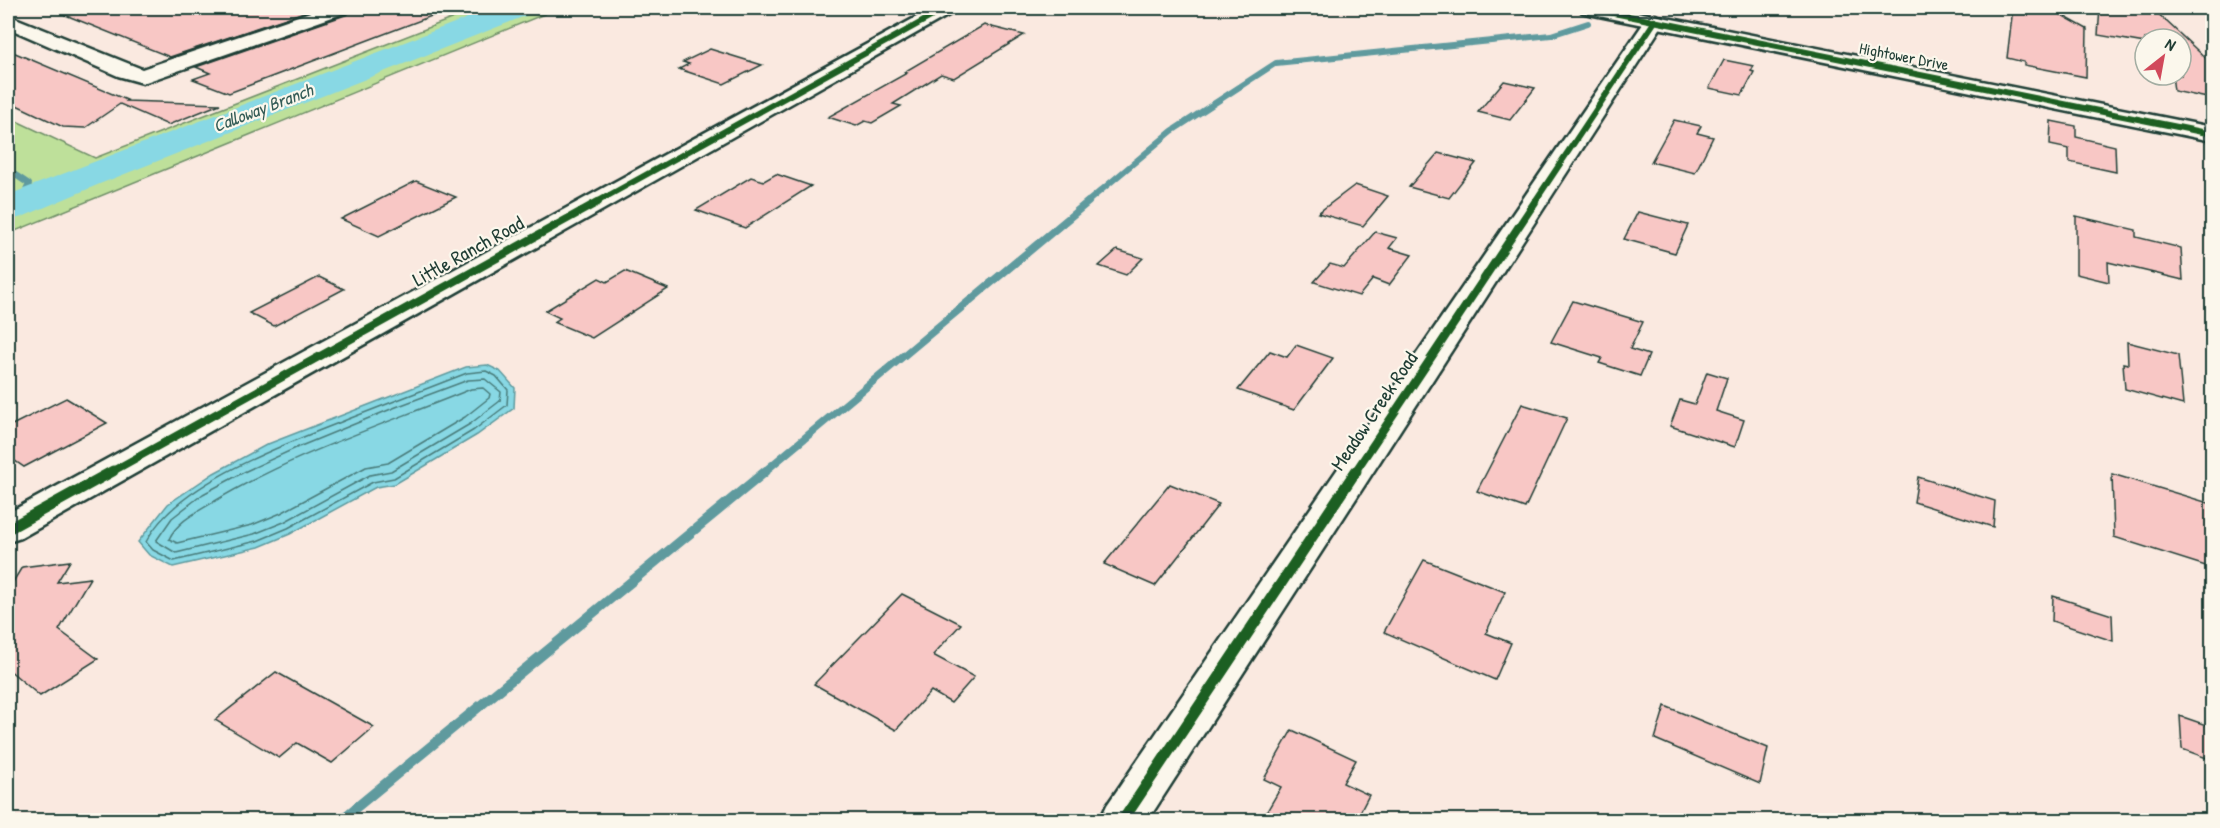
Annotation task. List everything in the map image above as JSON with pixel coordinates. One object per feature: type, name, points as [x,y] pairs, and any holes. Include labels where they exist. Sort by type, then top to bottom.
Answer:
[{"type":"street","points":[[8,21],[143,76],[340,8]]},
{"type":"street","name":"Little Ranch Road","points":[[8,528],[947,8]]},
{"type":"street","name":"Hightower Drive","points":[[1589,8],[2212,134]]},
{"type":"street","name":"Meadow Creek Road","points":[[1123,820],[1655,21]]},
{"type":"green space","points":[[479,8],[559,8],[8,234],[8,117],[95,158]]},
{"type":"water","points":[[487,365],[500,371],[515,388],[514,408],[477,435],[395,484],[376,487],[290,534],[259,547],[173,567],[149,555],[138,542],[168,504],[214,473],[268,444],[466,367]]},
{"type":"building","points":[[48,8],[316,8],[170,57]]},
{"type":"building","points":[[352,8],[450,9],[229,93],[193,79],[210,73],[196,67],[348,14]]},
{"type":"building","points":[[2013,8],[2049,8],[2087,29],[2086,77],[2024,65],[2024,62],[2007,58]]},
{"type":"building","points":[[2100,8],[2152,8],[2172,27],[2133,27],[2133,41],[2098,35]]},
{"type":"building","points":[[984,25],[1024,35],[954,78],[941,74],[893,104],[901,106],[872,123],[865,121],[856,126],[828,117],[907,73],[904,72]]},
{"type":"building","points":[[2193,46],[2212,64],[2212,99],[2174,91],[2174,87],[2193,87]]},
{"type":"building","points":[[710,49],[762,65],[724,84],[679,69],[689,64],[683,62]]},
{"type":"building","points":[[8,50],[127,100],[125,101],[220,104],[168,125],[120,104],[85,128],[63,127],[8,101]]},
{"type":"building","points":[[1724,60],[1754,66],[1751,71],[1754,72],[1742,95],[1709,88]]},
{"type":"building","points":[[1504,81],[1535,88],[1510,120],[1478,112]]},
{"type":"building","points":[[1674,120],[1701,126],[1697,133],[1713,137],[1695,173],[1651,162]]},
{"type":"building","points":[[2051,121],[2076,126],[2076,137],[2115,146],[2116,172],[2069,162],[2069,149],[2050,145]]},
{"type":"building","points":[[1438,153],[1476,163],[1449,198],[1409,187]]},
{"type":"building","points":[[776,174],[811,186],[745,228],[696,210],[751,177],[764,181]]},
{"type":"building","points":[[416,181],[456,197],[379,236],[341,219]]},
{"type":"building","points":[[1355,185],[1388,196],[1363,226],[1318,213]]},
{"type":"building","points":[[1638,212],[1688,225],[1675,253],[1624,239]]},
{"type":"building","points":[[2076,216],[2136,230],[2136,237],[2181,248],[2183,280],[2108,262],[2109,282],[2076,274]]},
{"type":"building","points":[[1375,232],[1397,238],[1389,248],[1412,255],[1389,285],[1373,279],[1359,296],[1314,282],[1330,264],[1344,268]]},
{"type":"building","points":[[1117,250],[1143,258],[1126,275],[1099,266]]},
{"type":"building","points":[[625,271],[668,289],[592,338],[554,322],[560,318],[545,311],[599,278],[607,282]]},
{"type":"building","points":[[319,277],[344,289],[274,326],[249,313]]},
{"type":"building","points":[[1573,301],[1643,322],[1630,349],[1649,355],[1640,376],[1599,363],[1602,358],[1551,342]]},
{"type":"building","points":[[2127,342],[2178,355],[2183,405],[2125,389],[2123,363],[2128,364]]},
{"type":"building","points":[[1296,345],[1333,358],[1294,410],[1238,390],[1270,351],[1287,357]]},
{"type":"building","points":[[1707,372],[1727,378],[1716,411],[1744,420],[1735,447],[1670,426],[1680,400],[1695,404]]},
{"type":"building","points":[[66,398],[107,423],[24,467],[8,456],[8,427]]},
{"type":"building","points":[[1522,404],[1567,418],[1525,508],[1477,491]]},
{"type":"building","points":[[2112,474],[2212,504],[2212,568],[2114,537]]},
{"type":"building","points":[[1918,477],[1995,501],[1993,527],[1914,502]]},
{"type":"building","points":[[1170,484],[1219,504],[1155,586],[1104,564]]},
{"type":"building","points":[[1424,560],[1505,592],[1486,633],[1511,643],[1495,680],[1384,632]]},
{"type":"building","points":[[70,561],[57,582],[90,578],[59,630],[98,659],[40,696],[8,669],[8,590],[22,567]]},
{"type":"building","points":[[902,594],[961,624],[933,655],[974,677],[951,703],[931,691],[896,730],[814,684]]},
{"type":"building","points":[[2053,596],[2112,615],[2113,641],[2052,621]]},
{"type":"building","points":[[276,672],[374,727],[332,763],[297,743],[279,758],[215,720]]},
{"type":"building","points":[[1665,706],[1768,748],[1760,784],[1655,739]]},
{"type":"building","points":[[2180,716],[2212,727],[2212,760],[2182,749]]},
{"type":"building","points":[[1292,730],[1356,760],[1343,783],[1369,795],[1356,820],[1262,820],[1281,787],[1264,779]]},
{"type":"waterway","name":"Calloway Branch","points":[[8,209],[89,175],[519,8]]},
{"type":"waterway","points":[[1086,203],[1172,131],[1276,63],[1551,35],[1588,23]]},
{"type":"waterway","points":[[8,170],[29,184],[20,203]]},
{"type":"waterway","points":[[764,472],[1088,202]]},
{"type":"waterway","points":[[341,820],[766,471]]},
{"type":"cycle path","points":[[8,529],[947,8]]},
{"type":"cycle path","points":[[1589,8],[2212,134]]},
{"type":"cycle path","points":[[1123,820],[1655,21]]}]
